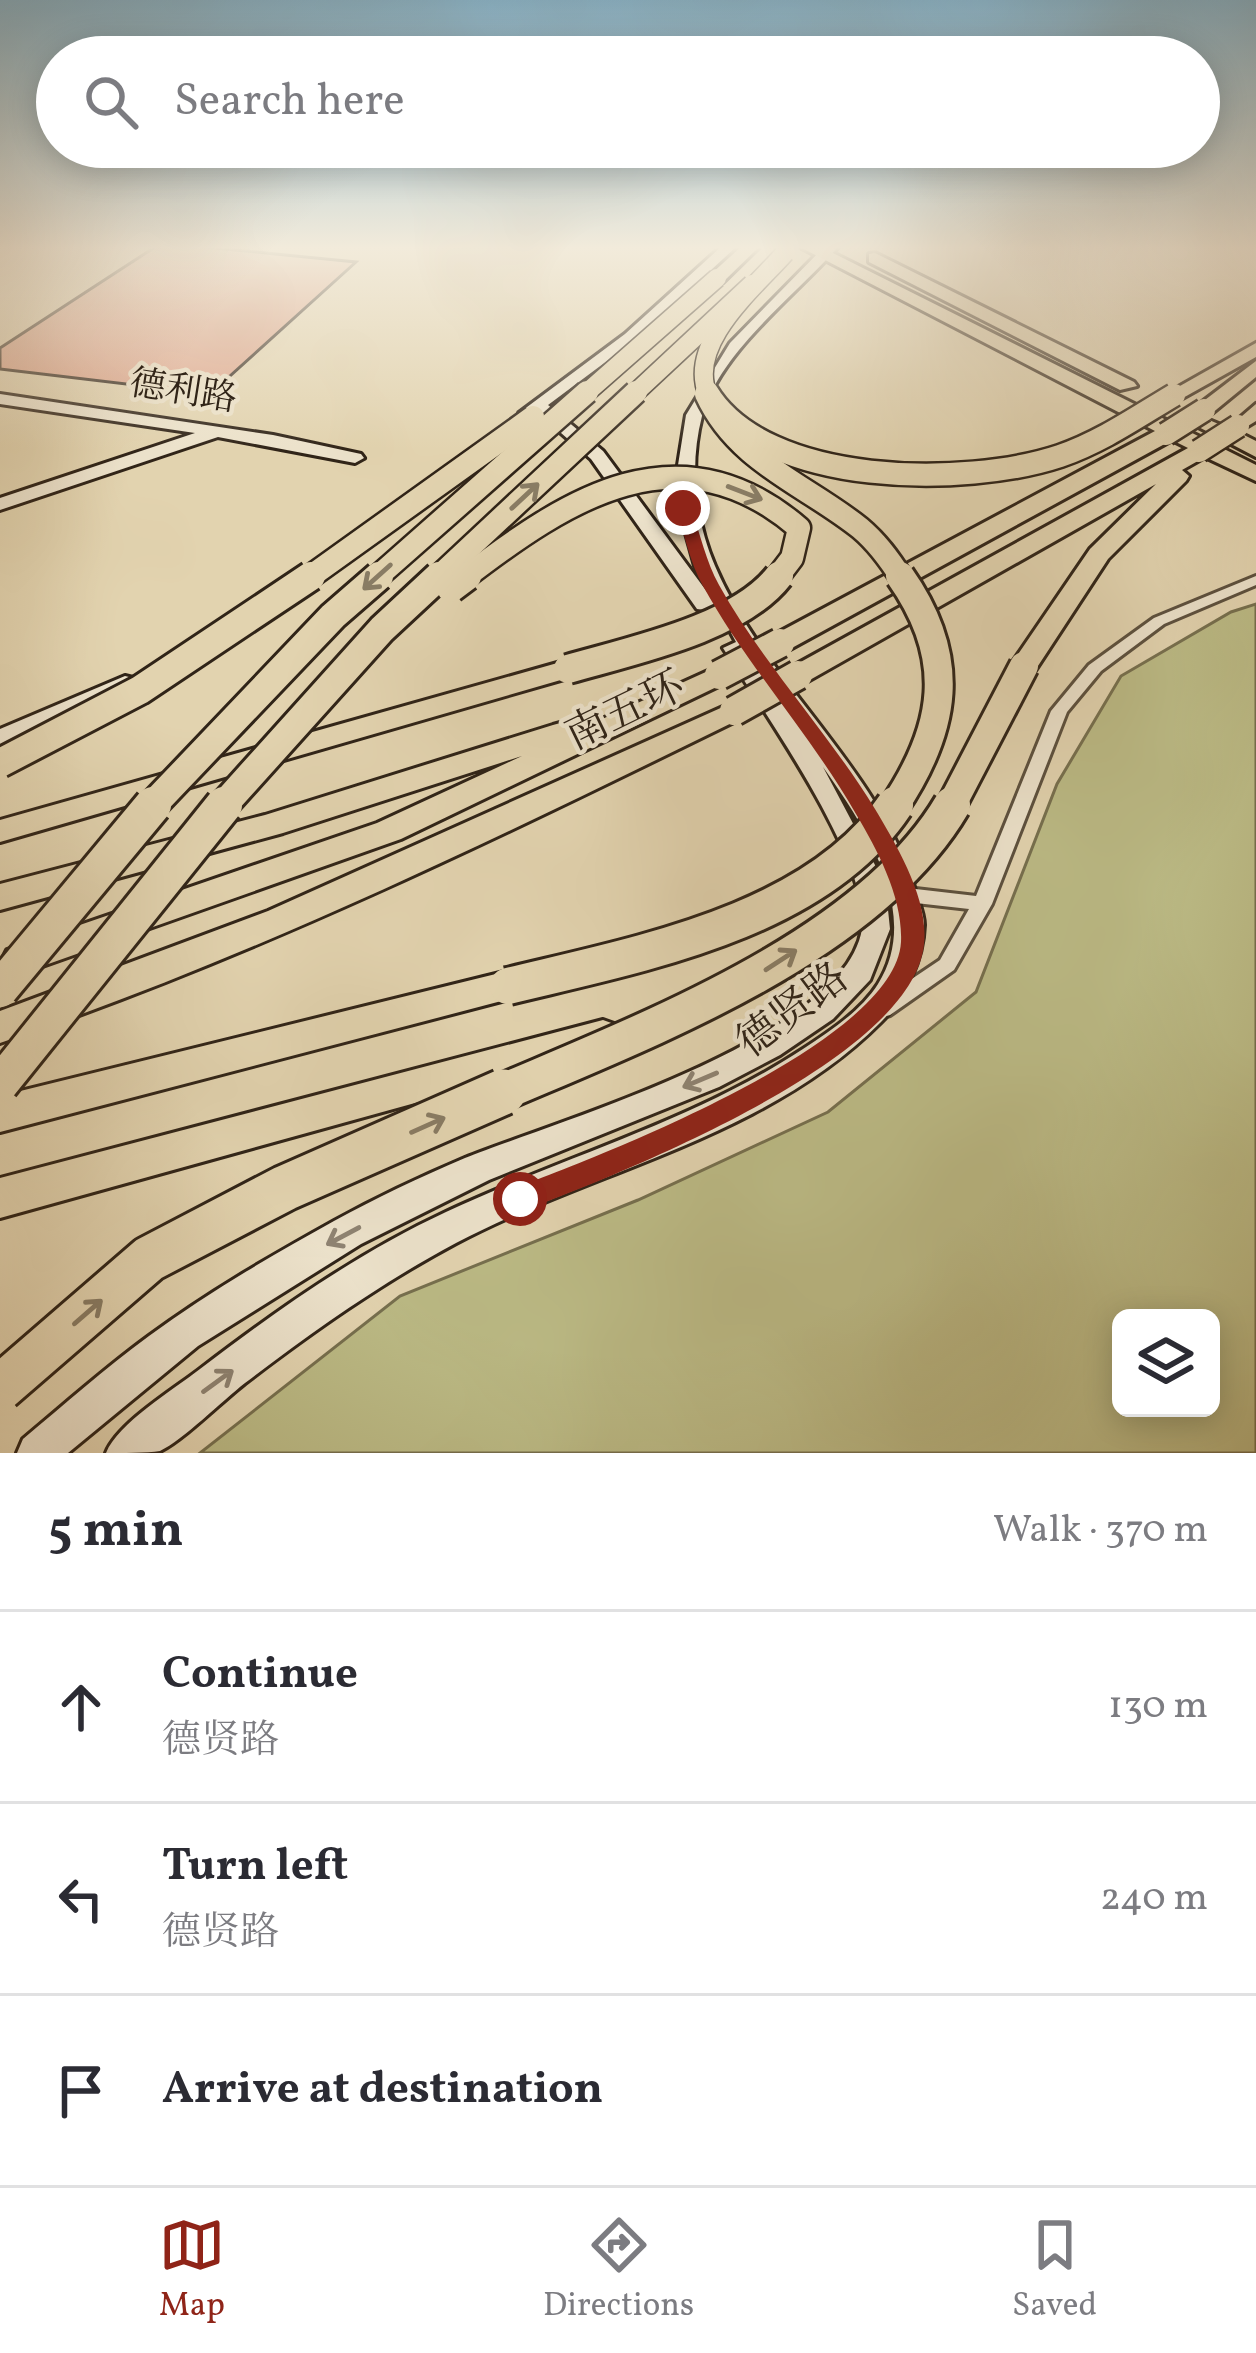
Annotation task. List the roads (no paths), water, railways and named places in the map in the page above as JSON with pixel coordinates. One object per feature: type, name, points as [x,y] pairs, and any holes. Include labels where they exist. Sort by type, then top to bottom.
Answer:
[{"type":"highway","points":[[0,989],[183,770],[333,616],[674,315]]},
{"type":"highway","points":[[0,1084],[237,790],[382,629],[719,315]]},
{"type":"highway","points":[[0,1114],[643,952],[739,920],[820,875],[883,820],[908,790],[934,740],[945,691],[938,642],[917,592],[878,544],[721,427],[702,375],[714,340],[735,315]]},
{"type":"highway","points":[[947,315],[1256,474]]},
{"type":"highway","points":[[988,315],[1256,450]]},
{"type":"highway","points":[[0,763],[48,742],[201,650],[637,346]]},
{"type":"highway","points":[[706,394],[738,424],[786,450],[858,469],[923,475],[990,471],[1058,457],[1256,349]]},
{"type":"highway","name":"南五环","points":[[0,967],[388,831],[678,697],[1166,434],[1256,367]]},
{"type":"highway","name":"南五环","points":[[0,1027],[233,940],[489,828],[734,711],[1199,452],[1247,418]]},
{"type":"highway","points":[[0,1388],[149,1258],[285,1188],[675,1017],[779,963],[895,877],[938,827],[977,762],[1024,666],[1099,554],[1199,452]]},
{"type":"highway","points":[[0,831],[568,670],[666,638],[742,608],[776,584],[799,546],[799,529],[763,500],[715,484],[640,482],[579,499],[441,596],[237,790]]},
{"type":"highway","points":[[0,898],[271,825],[678,697]]},
{"type":"highway","points":[[0,1198],[675,1017]]},
{"type":"street","points":[[0,738],[94,698],[218,630],[538,405],[654,315]]},
{"type":"street","name":"德贤路","points":[[126,1453],[292,1328],[407,1251],[520,1199],[641,1153],[724,1112],[802,1068],[862,1023],[895,984],[913,945],[907,896],[866,812],[709,583],[683,508],[680,468],[695,411],[766,315]]},
{"type":"street","name":"德利路","points":[[0,398],[218,431],[355,458]]},
{"type":"street","name":"德贤路","points":[[37,1453],[184,1334],[335,1239],[476,1169],[754,1057],[830,1004],[865,963],[876,928],[865,873],[805,757],[691,581],[597,455],[538,405]]},
{"type":"street","points":[[0,504],[218,431]]},
{"type":"street","points":[[862,1023],[947,965],[982,904],[1059,711],[1095,668],[1159,621],[1256,580]]},
{"type":"street","points":[[907,896],[982,904]]}]
